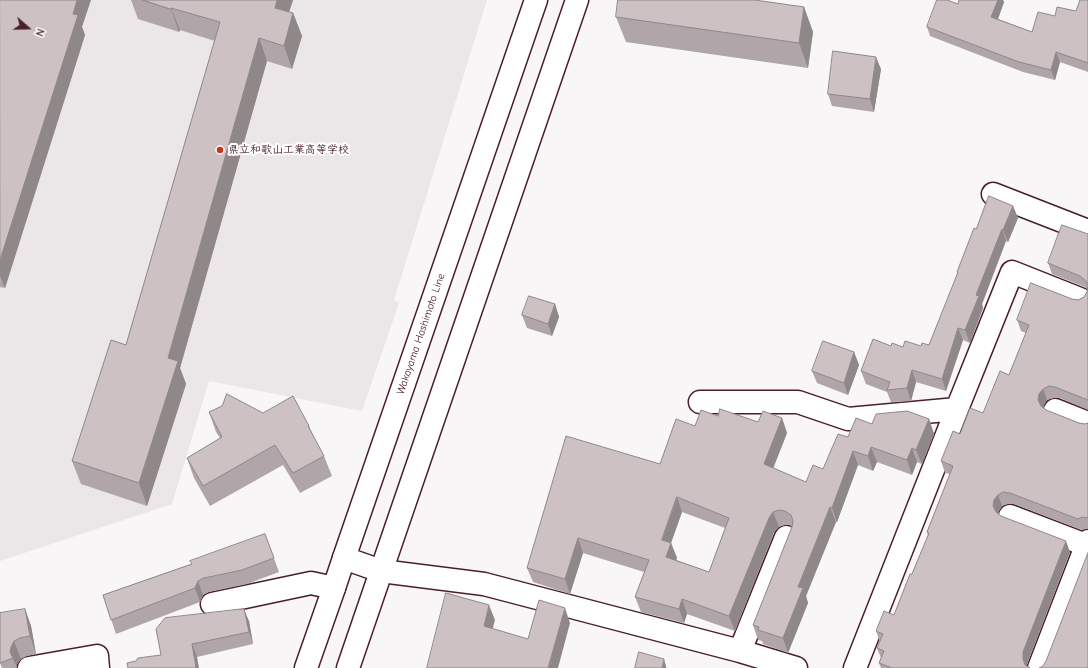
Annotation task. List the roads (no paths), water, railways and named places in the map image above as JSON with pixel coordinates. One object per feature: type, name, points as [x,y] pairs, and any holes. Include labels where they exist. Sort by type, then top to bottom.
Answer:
[{"type":"street","name":"Wakayama Hashimoto Line","points":[[306,668],[536,0]]},
{"type":"street","points":[[348,668],[577,0]]},
{"type":"street","points":[[993,194],[1088,231]]},
{"type":"street","points":[[855,668],[1012,272],[1080,299]]},
{"type":"street","points":[[700,402],[798,402],[848,419],[957,409]]},
{"type":"street","points":[[1055,410],[1088,422]]},
{"type":"street","points":[[1010,516],[1087,543],[1039,668]]},
{"type":"street","points":[[740,651],[786,537]]},
{"type":"street","points":[[344,558],[381,571],[484,584],[740,651],[796,668]]},
{"type":"street","points":[[212,604],[311,583],[334,588]]},
{"type":"street","points":[[29,668],[97,656],[98,668]]},
{"type":"place","name":"県立和歌山工業高等学校","points":[[220,150]]}]
